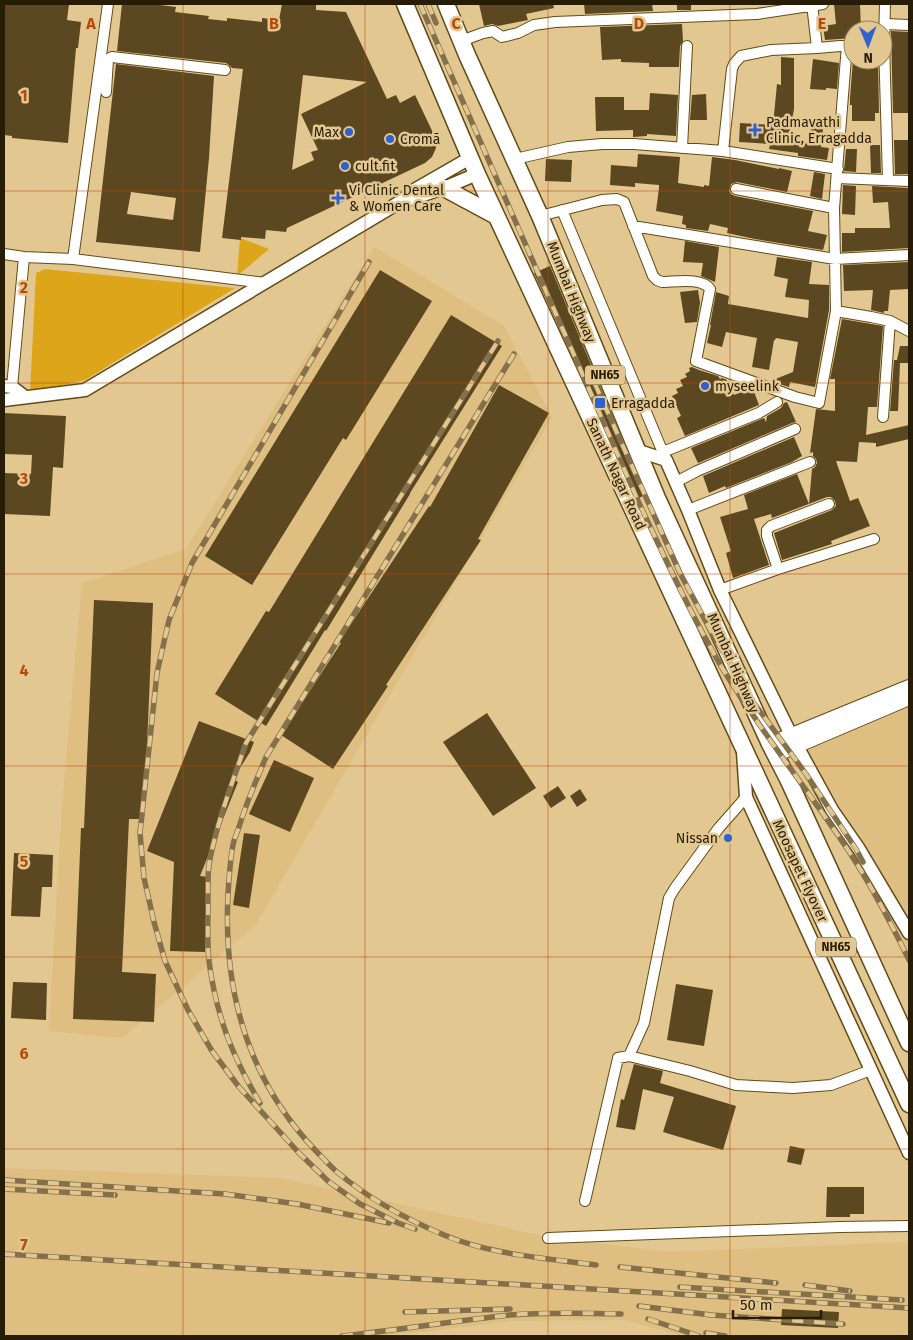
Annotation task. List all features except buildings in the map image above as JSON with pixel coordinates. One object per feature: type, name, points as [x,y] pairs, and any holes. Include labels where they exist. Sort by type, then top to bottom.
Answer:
[{"type":"highway","name":"NH65","points":[[404,4],[477,174]]},
{"type":"highway","name":"Mumbai Highway","points":[[446,4],[540,216],[636,450],[773,749]]},
{"type":"highway","name":"Sanath Nagar Road","points":[[477,174],[743,746]]},
{"type":"highway","points":[[444,188],[496,216]]},
{"type":"highway","points":[[650,546],[674,535]]},
{"type":"highway","points":[[687,626],[712,615]]},
{"type":"highway","name":"Moosapet Flyover","points":[[743,746],[909,1104]]},
{"type":"highway","name":"Moosapet Flyover","points":[[773,749],[909,1043]]},
{"type":"main road","points":[[794,741],[909,687]]},
{"type":"main road","points":[[773,749],[909,698]]},
{"type":"street","points":[[73,259],[102,82],[108,4]]},
{"type":"street","points":[[461,41],[483,32],[493,31],[502,37],[518,33],[534,25],[555,22],[816,4],[817,48]]},
{"type":"street","points":[[885,4],[885,20]]},
{"type":"street","points":[[893,24],[909,25]]},
{"type":"street","points":[[682,148],[687,46]]},
{"type":"street","points":[[723,151],[732,69],[741,56],[771,50],[843,46]]},
{"type":"street","points":[[102,82],[108,60],[112,57],[225,70]]},
{"type":"street","points":[[540,216],[602,200],[617,199],[624,202],[653,276],[662,282],[699,282],[707,284],[710,289],[696,361],[795,397],[819,403],[836,311],[834,208],[847,70]]},
{"type":"street","points":[[885,70],[888,180]]},
{"type":"street","points":[[515,159],[568,147],[634,144],[723,151],[837,174],[909,181]]},
{"type":"street","points":[[4,400],[85,390],[400,202],[416,189],[470,158]]},
{"type":"street","points":[[400,202],[444,188],[477,174]]},
{"type":"street","points":[[736,189],[834,208]]},
{"type":"street","points":[[562,210],[720,590],[794,741],[832,810],[859,849],[909,933]]},
{"type":"street","points":[[633,226],[835,259],[909,256]]},
{"type":"street","points":[[4,254],[24,258],[73,259],[265,283]]},
{"type":"street","points":[[24,258],[8,386],[25,397]]},
{"type":"street","points":[[836,311],[890,321],[909,331]]},
{"type":"street","points":[[884,417],[890,321]]},
{"type":"street","points":[[636,450],[664,456],[760,413],[777,402]]},
{"type":"street","points":[[676,482],[697,470],[795,429]]},
{"type":"street","points":[[688,510],[810,462]]},
{"type":"street","points":[[778,569],[767,536],[767,530],[771,526],[829,504]]},
{"type":"street","points":[[720,590],[778,569],[874,539]]},
{"type":"street","points":[[743,746],[746,797],[909,1154]]},
{"type":"street","points":[[629,1056],[644,1023],[669,898],[718,829],[746,797]]},
{"type":"street","points":[[585,1201],[618,1058],[629,1056],[736,1085],[793,1088],[831,1085],[871,1070]]},
{"type":"street","points":[[548,1238],[909,1226]]},
{"type":"shaded area","points":[[240,238],[269,249],[237,276]]},
{"type":"shaded area","points":[[374,247],[504,326],[552,417],[255,926],[122,1038],[49,1031],[62,805],[82,583],[186,549]]},
{"type":"shaded area","points":[[45,269],[235,288],[85,380],[30,393],[36,273]]},
{"type":"shaded area","points":[[909,700],[909,951],[802,748]]},
{"type":"shaded area","points":[[4,1168],[281,1178],[548,1237],[669,1252],[909,1242],[909,1336],[682,1336],[625,1320],[514,1321],[386,1336],[4,1336]]},
{"type":"railway","points":[[420,4],[639,503],[688,606],[721,666],[766,735],[855,861],[895,931],[909,960]]},
{"type":"railway","points":[[428,4],[436,23]]},
{"type":"railway","points":[[369,262],[192,563],[169,620],[157,673],[140,833],[144,878],[165,961],[188,1010],[212,1051],[239,1087],[299,1153],[329,1182],[360,1204],[398,1223],[415,1229]]},
{"type":"railway","points":[[260,1103],[233,1052],[216,999],[209,961],[208,870],[221,815],[246,743],[498,341]]},
{"type":"railway","points":[[514,354],[266,757],[233,845],[228,894],[230,965],[236,999],[245,1032],[257,1064],[273,1095],[292,1124],[337,1172],[388,1208],[430,1229],[462,1242],[519,1255],[596,1265]]},
{"type":"railway","points":[[595,384],[680,573],[713,635],[754,703],[806,774],[863,862]]},
{"type":"railway","points":[[4,1180],[225,1194],[297,1204],[389,1223]]},
{"type":"railway","points":[[4,1189],[115,1195]]},
{"type":"railway","points":[[4,1254],[909,1308]]},
{"type":"railway","points":[[620,1267],[776,1283]]},
{"type":"railway","points":[[805,1285],[850,1291]]},
{"type":"railway","points":[[680,1287],[902,1300]]},
{"type":"railway","points":[[639,1306],[711,1315],[843,1324]]},
{"type":"railway","points":[[405,1312],[510,1309]]},
{"type":"railway","points":[[342,1336],[510,1315],[552,1313],[621,1314]]},
{"type":"railway","points":[[648,1319],[699,1336]]},
{"type":"railway","points":[[706,1333],[725,1336]]},
{"type":"place","name":"Padmavathi Clinic, Erragadda","points":[[755,130]]},
{"type":"place","name":"Max","points":[[349,132]]},
{"type":"place","name":"Cromā","points":[[390,139]]},
{"type":"place","name":"cult.fit","points":[[345,166]]},
{"type":"place","name":"Vi Clinic Dental & Women Care","points":[[338,198]]},
{"type":"place","name":"myseelink","points":[[705,386]]},
{"type":"place","name":"Erragadda","points":[[600,403]]},
{"type":"place","name":"Nissan","points":[[728,838]]}]
